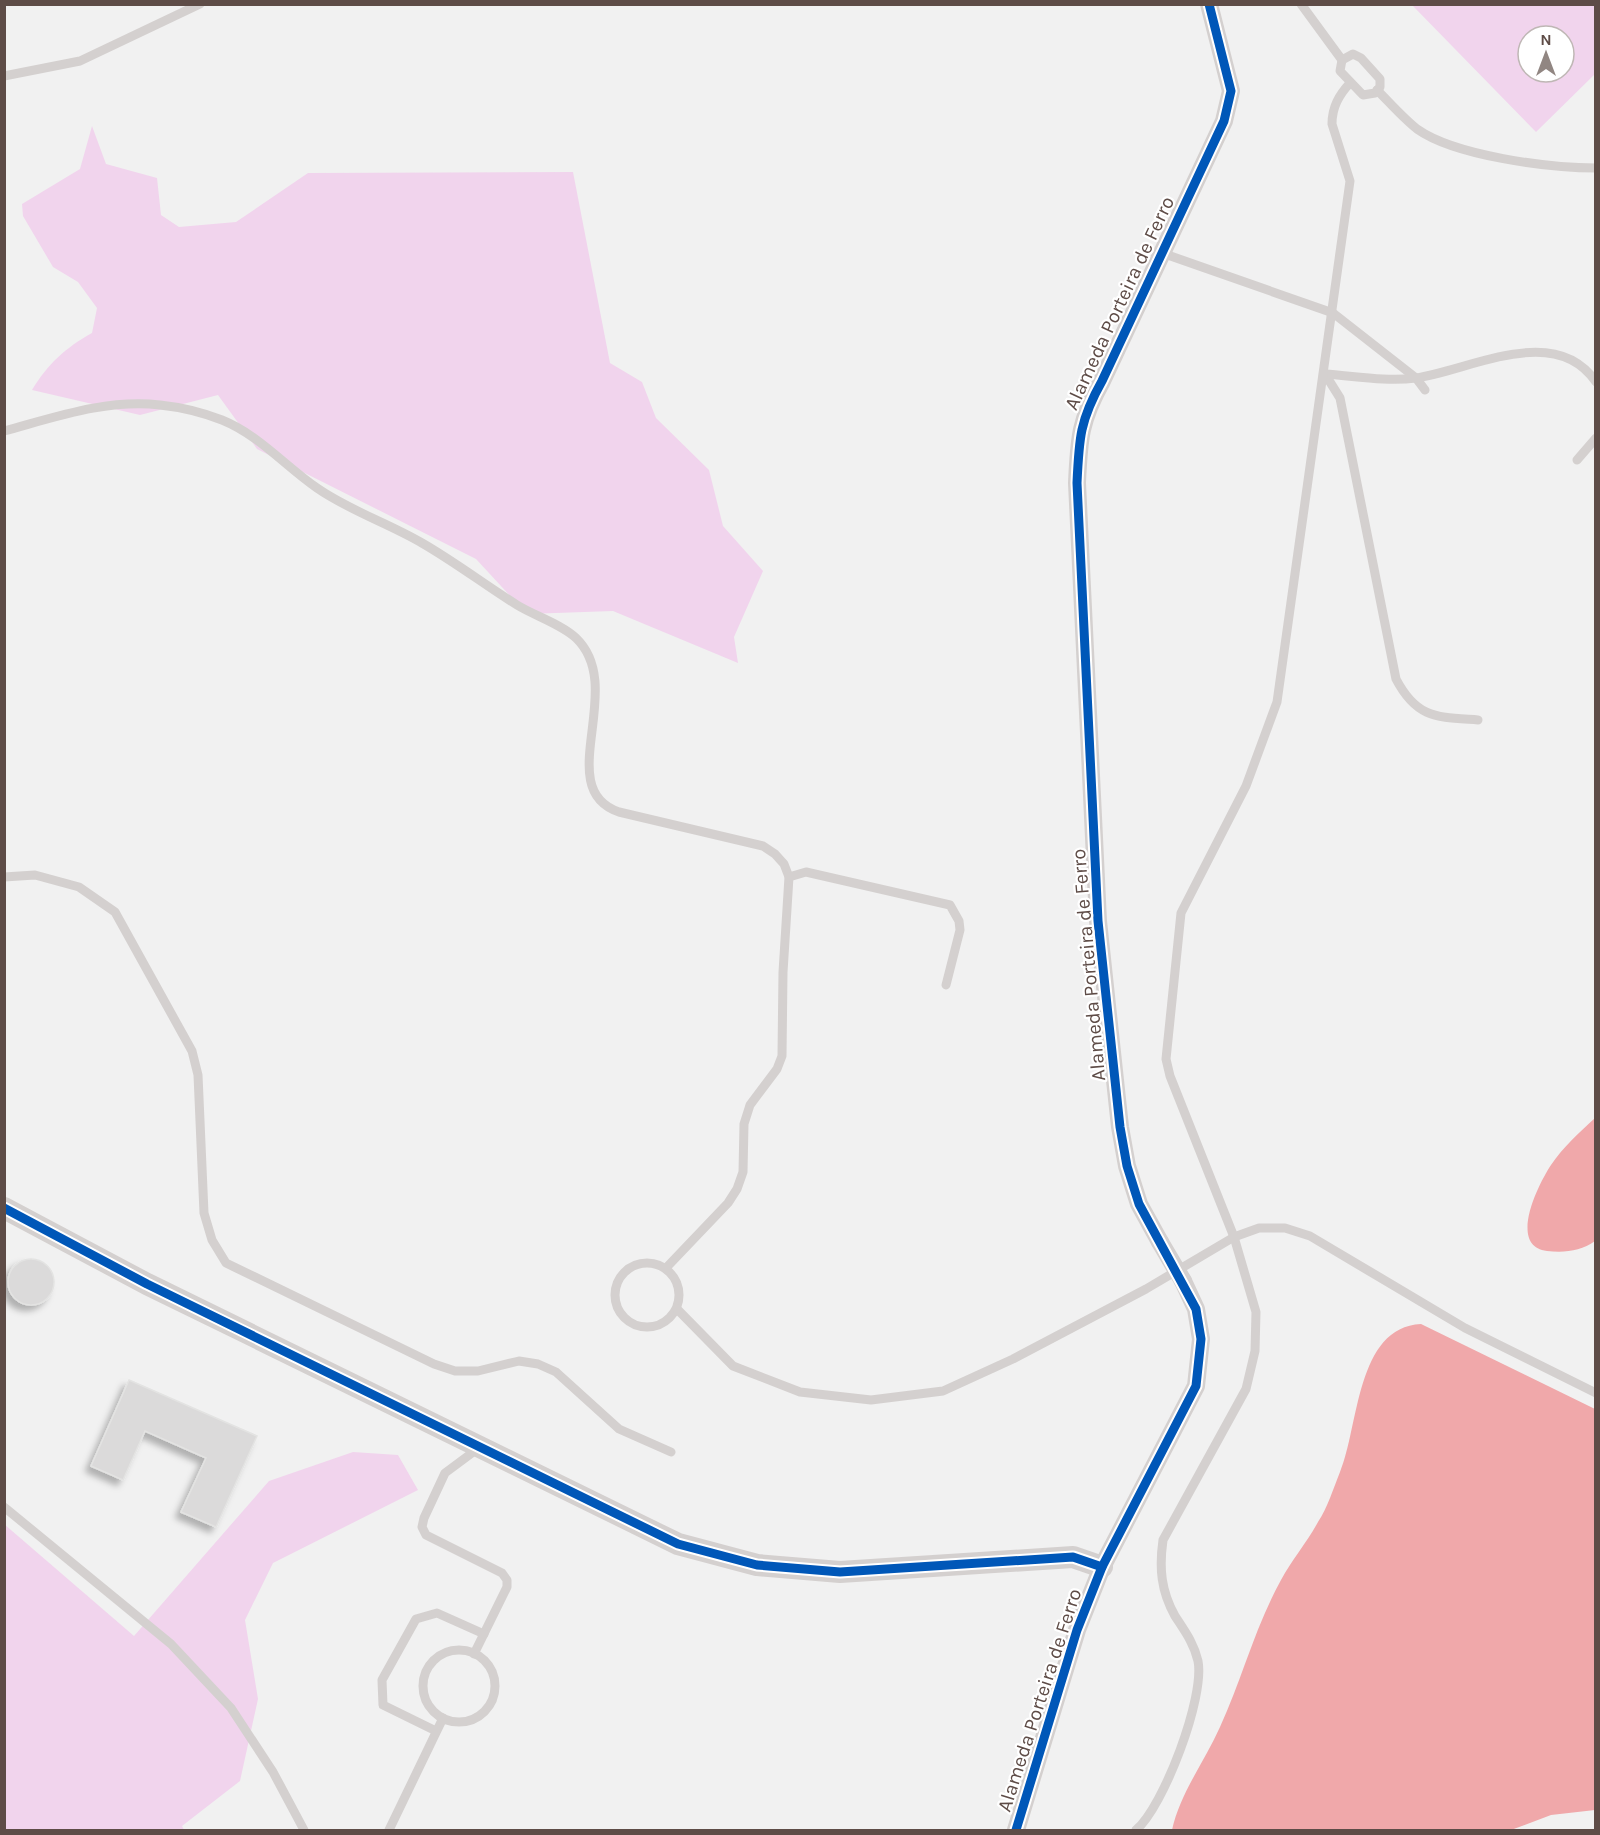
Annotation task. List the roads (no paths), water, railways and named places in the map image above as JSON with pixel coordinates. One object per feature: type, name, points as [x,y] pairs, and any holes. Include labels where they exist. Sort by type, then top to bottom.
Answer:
[{"type":"street","name":"Alameda Porteira de Ferro","points":[[1016,1830],[1077,1630],[1102,1567],[1197,1386],[1202,1339],[1197,1309],[1139,1204],[1127,1166],[1120,1127],[1098,921],[1077,483],[1079,436],[1087,408],[1224,121],[1231,91],[1209,4]]},
{"type":"street","points":[[4,1208],[147,1284],[678,1544],[757,1564],[840,1572],[1073,1557],[1102,1567]]},
{"type":"lane","points":[[4,76],[80,61],[200,4]]},
{"type":"lane","points":[[1301,4],[1342,60],[1340,71],[1350,83],[1363,95],[1371,95],[1377,90],[1380,79],[1361,58],[1353,54],[1342,60]]},
{"type":"lane","points":[[1136,1830],[1160,1796],[1188,1728],[1200,1685],[1198,1660],[1189,1636],[1164,1592],[1159,1566],[1163,1540],[1246,1389],[1256,1351],[1256,1312],[1234,1237],[1170,1076],[1166,1059],[1178,936],[1181,913],[1246,786],[1277,702],[1350,181],[1332,123],[1332,114],[1334,106],[1350,83]]},
{"type":"lane","points":[[1377,90],[1416,128],[1454,146],[1552,166],[1596,168]]},
{"type":"lane","points":[[1162,253],[1333,313],[1416,378],[1425,390]]},
{"type":"lane","points":[[1324,374],[1416,378],[1523,352],[1563,355],[1586,368],[1596,382]]},
{"type":"lane","points":[[1324,374],[1340,398],[1396,679],[1404,695],[1416,708],[1432,717],[1478,720]]},
{"type":"lane","points":[[4,431],[100,405],[161,405],[222,420],[249,435],[317,488],[361,513],[421,542],[517,604],[574,636],[586,649],[594,665],[596,682],[589,780],[598,801],[619,812],[763,846],[784,864],[789,877],[782,1056],[777,1070],[750,1105],[744,1124],[743,1173],[737,1189],[728,1203],[666,1268]]},
{"type":"lane","points":[[1577,460],[1596,438]]},
{"type":"lane","points":[[789,877],[806,873],[950,905],[959,921],[960,930],[946,985]]},
{"type":"lane","points":[[4,878],[35,875],[79,886],[116,912],[192,1051],[198,1075],[204,1213],[212,1240],[226,1263],[434,1364],[455,1371],[478,1371],[519,1361],[538,1364],[556,1372],[619,1429],[671,1452]]},
{"type":"lane","points":[[677,1309],[733,1366],[800,1392],[871,1400],[943,1390],[1013,1359],[1146,1289],[1234,1237],[1268,1228],[1285,1228],[1310,1236],[1465,1328],[1596,1393]]},
{"type":"lane","points":[[649,1263],[666,1268],[672,1274],[680,1291],[677,1309],[664,1323],[646,1327],[628,1321],[617,1307],[615,1289],[624,1273],[631,1267],[649,1263]]},
{"type":"lane","points":[[474,1654],[507,1587],[507,1580],[502,1573],[426,1535],[422,1527],[424,1518],[446,1473],[481,1447]]},
{"type":"lane","points":[[4,1507],[171,1644],[231,1708],[273,1772],[304,1830]]},
{"type":"lane","points":[[436,1731],[383,1705],[382,1680],[416,1619],[437,1613],[484,1634]]},
{"type":"lane","points":[[464,1651],[474,1654],[489,1667],[494,1677],[493,1697],[482,1714],[472,1719],[463,1722],[443,1718],[428,1704],[423,1685],[429,1666],[445,1653],[464,1651]]},
{"type":"lane","points":[[389,1830],[443,1718]]}]
